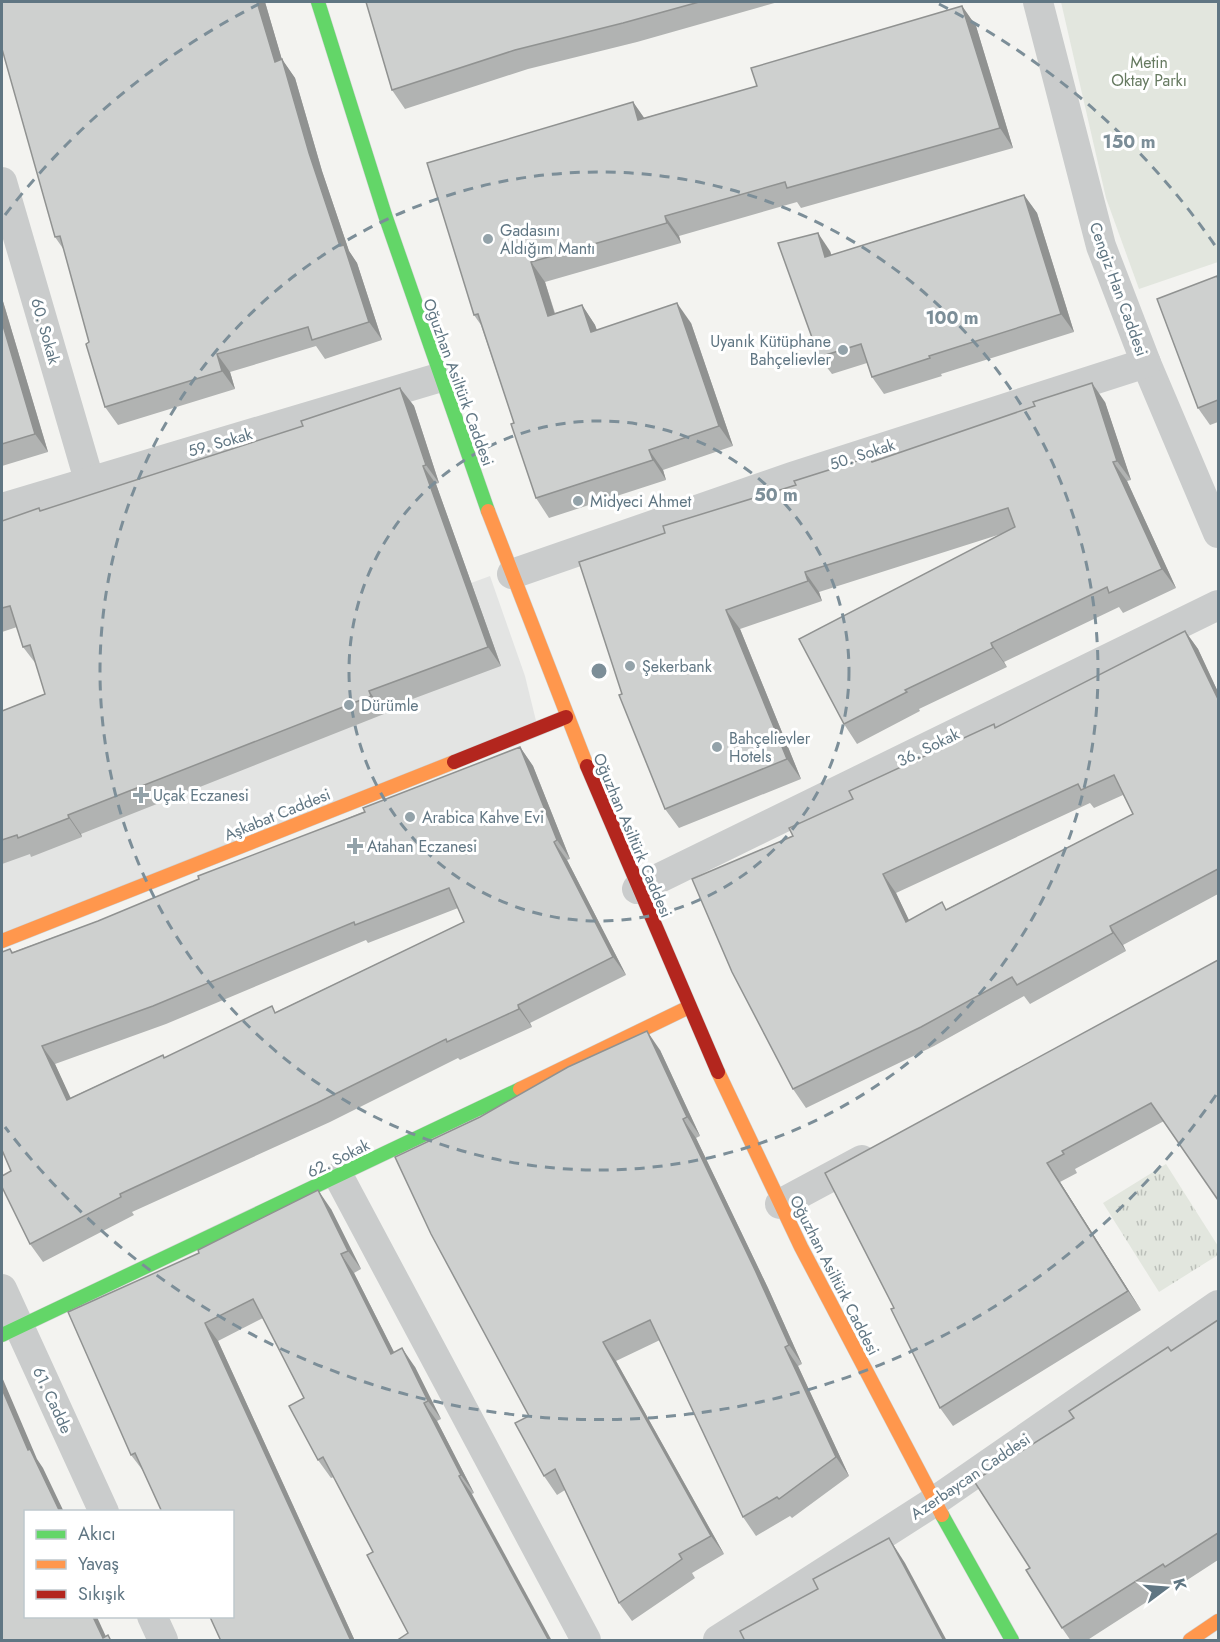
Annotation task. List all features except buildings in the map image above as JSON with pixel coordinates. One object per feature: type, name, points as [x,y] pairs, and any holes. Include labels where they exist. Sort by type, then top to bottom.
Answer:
[{"type":"main road","name":"Oğuzhan Asiltürk Caddesi","points":[[318,2],[361,143],[438,378],[566,717],[687,1008],[780,1204],[932,1503],[1012,1641]]},
{"type":"main road","name":"Aşkabat Caddesi","points":[[2,941],[566,717]]},
{"type":"main road","name":"62. Sokak","points":[[10,1331],[339,1177],[687,1008]]},
{"type":"main road","points":[[1190,1641],[1218,1621]]},
{"type":"street","name":"Cengiz Han Caddesi","points":[[1038,2],[1101,246],[1146,363],[1218,533]]},
{"type":"street","name":"60. Sokak","points":[[2,182],[89,480]]},
{"type":"street","name":"50. Sokak","points":[[512,574],[792,477],[1146,363]]},
{"type":"street","name":"59. Sokak","points":[[2,508],[89,480],[438,378]]},
{"type":"street","name":"36. Sokak","points":[[637,889],[1218,605]]},
{"type":"street","points":[[780,1204],[885,1148]]},
{"type":"street","points":[[339,1177],[586,1641]]},
{"type":"street","name":"61. Cadde","points":[[2,1289],[10,1331],[103,1510]]},
{"type":"street","name":"Azerbaycan Caddesi","points":[[718,1641],[932,1503],[1218,1305]]},
{"type":"street","points":[[152,1618],[163,1641]]},
{"type":"shaded area","points":[[490,576],[525,676],[538,729],[2,941],[2,757]]},
{"type":"green space","name":"Metin Oktay Parkı","points":[[1061,2],[1218,2],[1218,262],[1139,289],[1106,198]]},
{"type":"green space","points":[[1166,1164],[1218,1246],[1218,1255],[1159,1292],[1103,1203]]},
{"type":"traffic: fast","points":[[318,2],[385,215],[488,511]]},
{"type":"traffic: fast","points":[[2,1335],[520,1089]]},
{"type":"traffic: fast","points":[[942,1515],[1012,1640]]},
{"type":"traffic: slow","points":[[488,511],[587,766]]},
{"type":"traffic: slow","points":[[2,941],[454,762]]},
{"type":"traffic: slow","points":[[520,1089],[687,1008]]},
{"type":"traffic: slow","points":[[718,1072],[801,1247],[942,1515]]},
{"type":"traffic: slow","points":[[1190,1640],[1218,1621]]},
{"type":"traffic: jam","points":[[454,762],[566,717]]},
{"type":"traffic: jam","points":[[587,766],[718,1072]]},
{"type":"place","name":"Gadasını Aldığım Mantı","points":[[488,239]]},
{"type":"place","name":"Uyanık Kütüphane Bahçelievler","points":[[843,350]]},
{"type":"place","name":"Midyeci Ahmet","points":[[578,501]]},
{"type":"place","name":"Şekerbank","points":[[630,666]]},
{"type":"place","name":"Dürümle","points":[[349,705]]},
{"type":"place","name":"Bahçelievler Hotels","points":[[717,747]]},
{"type":"place","name":"Uçak Eczanesi","points":[[141,795]]},
{"type":"place","name":"Arabica Kahve Evi","points":[[410,817]]},
{"type":"place","name":"Atahan Eczanesi","points":[[355,846]]}]
